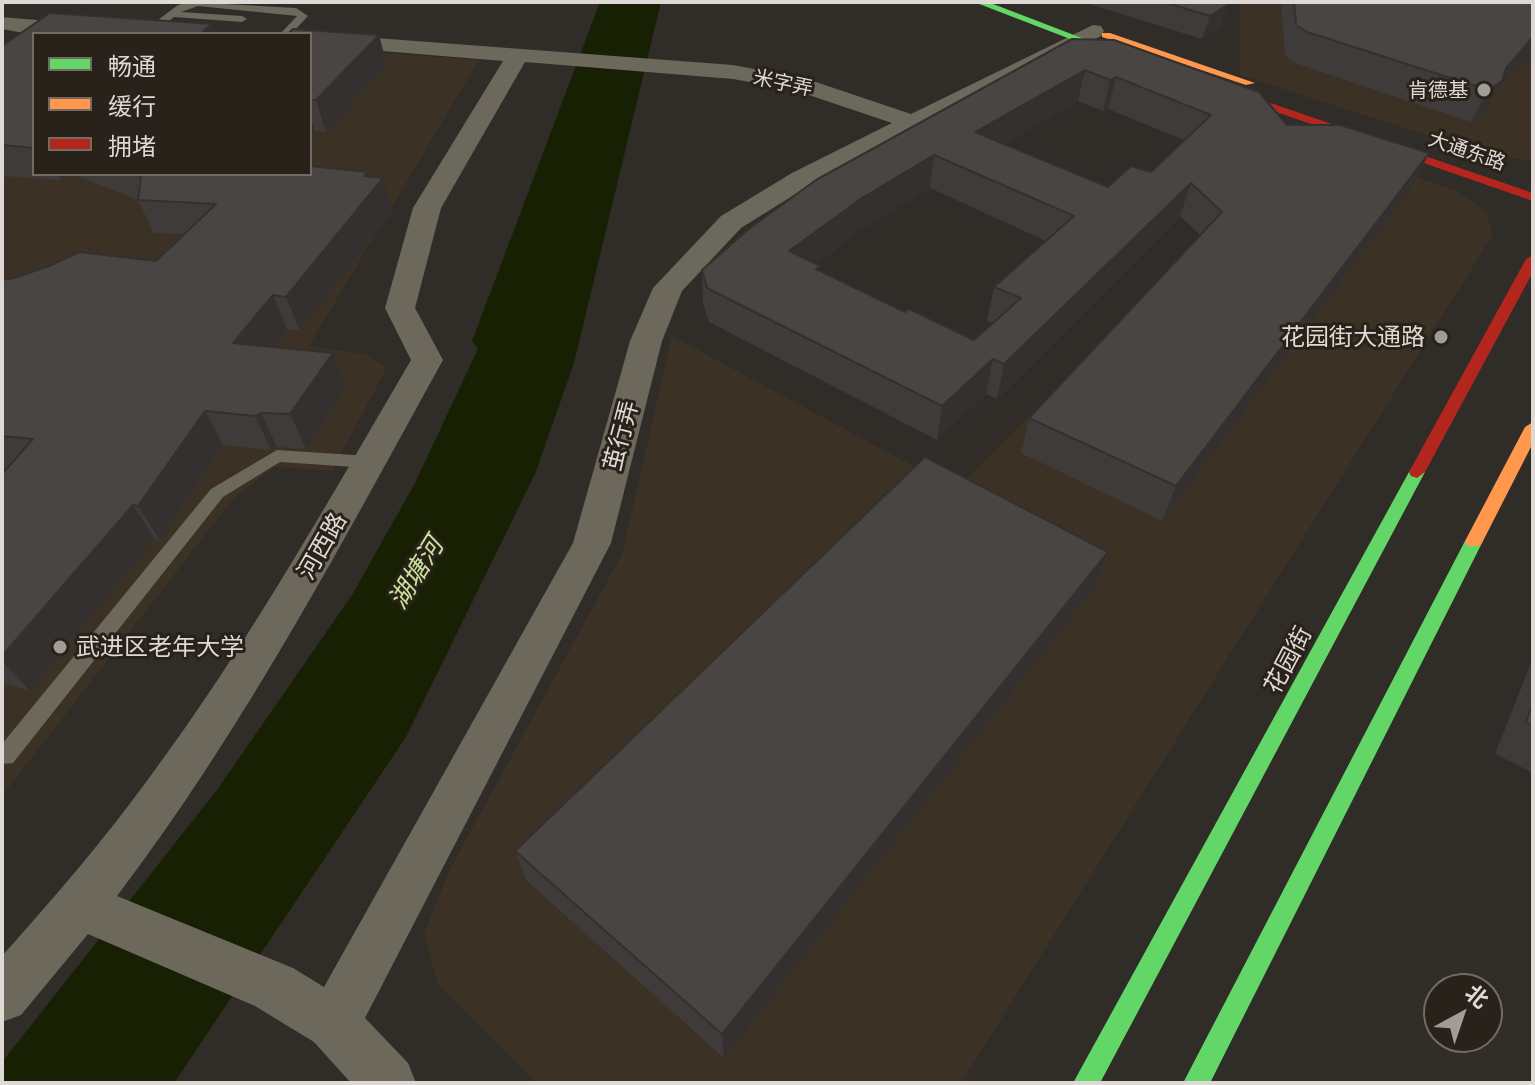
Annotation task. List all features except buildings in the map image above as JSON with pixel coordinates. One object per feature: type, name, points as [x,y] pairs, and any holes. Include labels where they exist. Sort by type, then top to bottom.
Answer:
[{"type":"main road","name":"大通东路","points":[[979,2],[1533,177]]},
{"type":"main road","name":"大通东路","points":[[1007,2],[1086,35],[1533,197]]},
{"type":"main road","points":[[14,44],[33,18]]},
{"type":"main road","name":"花园街","points":[[1086,1083],[1533,259]]},
{"type":"main road","points":[[1196,1083],[1533,427]]},
{"type":"street","points":[[2,22],[33,18],[94,29]]},
{"type":"street","points":[[144,29],[198,32]]},
{"type":"street","points":[[312,32],[518,55]]},
{"type":"street","name":"茧行弄","points":[[333,1023],[592,543],[646,341],[668,288],[731,222],[801,179],[1086,35]]},
{"type":"street","name":"米字弄","points":[[518,55],[733,72],[799,84],[912,122]]},
{"type":"street","name":"河西路","points":[[2,996],[94,912],[323,547],[427,360],[400,308],[427,208],[518,55]]},
{"type":"street","points":[[94,912],[274,987],[333,1023],[388,1083]]},
{"type":"lane","points":[[144,29],[170,14],[303,31]]},
{"type":"lane","points":[[2,754],[5,756],[217,493],[277,456],[369,462]]},
{"type":"shaded area","points":[[1240,2],[1533,2],[1533,160],[1498,158],[1240,75]]},
{"type":"shaded area","points":[[312,48],[479,60],[309,346],[364,354],[387,367],[332,471],[274,467],[233,499],[2,796],[2,66],[32,176],[312,176]]},
{"type":"shaded area","points":[[1306,137],[1456,191],[1486,211],[1493,235],[961,1083],[537,1083],[438,985],[424,933],[450,869],[622,554],[672,336],[956,489]]},
{"type":"water","name":"湖塘河","points":[[600,2],[661,2],[574,363],[535,474],[406,737],[174,1083],[2,1083],[2,1062],[217,790],[352,595],[414,485],[478,349],[472,341]]},
{"type":"traffic: fast","points":[[979,2],[1134,60]]},
{"type":"traffic: fast","points":[[1086,1083],[1417,472]]},
{"type":"traffic: fast","points":[[1196,1083],[1474,541]]},
{"type":"traffic: slow","points":[[1106,35],[1250,83]]},
{"type":"traffic: slow","points":[[1474,541],[1533,427]]},
{"type":"traffic: jam","points":[[1214,87],[1533,197]]},
{"type":"traffic: jam","points":[[1417,472],[1533,259]]},
{"type":"place","name":"肯德基","points":[[1484,90]]},
{"type":"place","name":"花园街大通路","points":[[1441,337]]},
{"type":"place","name":"武进区老年大学","points":[[60,647]]}]
